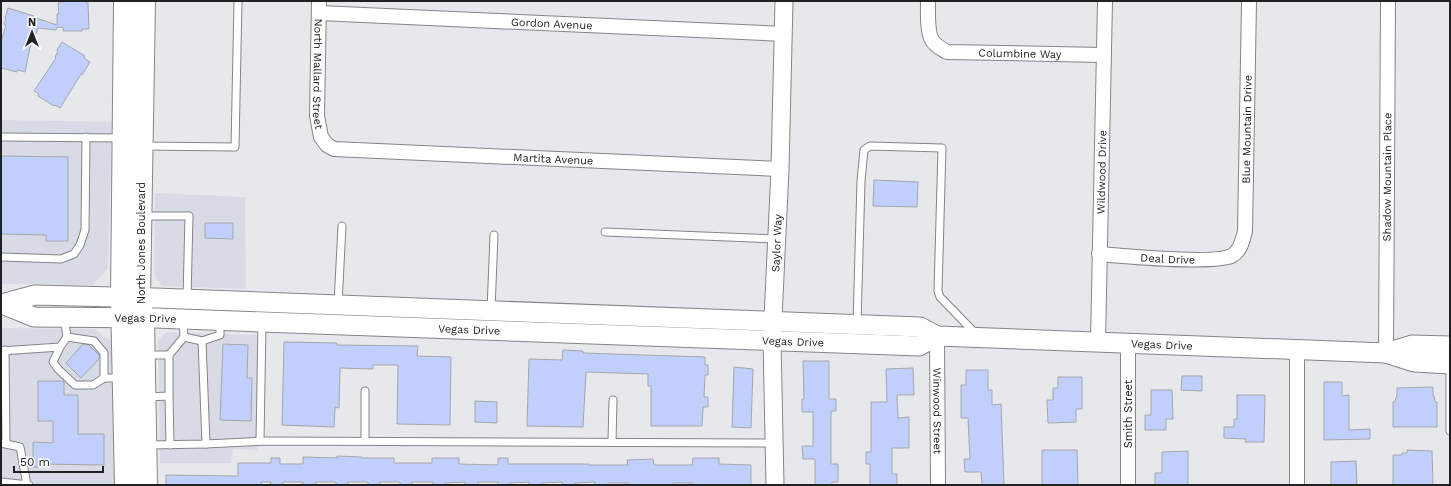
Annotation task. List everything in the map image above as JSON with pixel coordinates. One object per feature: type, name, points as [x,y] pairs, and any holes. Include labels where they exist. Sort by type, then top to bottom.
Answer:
[{"type":"main road","name":"North Jones Boulevard","points":[[125,1],[133,142],[140,216],[132,308],[114,378],[127,482]]},
{"type":"main road","name":"North Jones Boulevard","points":[[144,1],[133,142],[132,308],[143,355],[146,485]]},
{"type":"main road","name":"Vegas Drive","points":[[2,304],[35,295],[132,308],[184,328],[220,320],[262,322],[490,320],[772,322],[920,327],[937,336],[1386,353],[1414,362],[1450,364]]},
{"type":"main road","name":"Vegas Drive","points":[[2,304],[34,317],[64,317],[187,299],[338,305],[490,320],[772,340],[919,346],[937,336]]},
{"type":"main road","name":"Vegas Drive","points":[[1386,353],[1412,345],[1450,346]]},
{"type":"street","name":"Saylor Way","points":[[776,485],[772,322],[780,169],[784,1]]},
{"type":"street","name":"Columbine Way","points":[[928,1],[928,18],[931,40],[938,47],[947,52],[1104,55]]},
{"type":"street","name":"Wildwood Drive","points":[[1098,342],[1105,1]]},
{"type":"street","name":"Blue Mountain Drive","points":[[1235,254],[1240,248],[1246,231],[1249,1]]},
{"type":"street","name":"Shadow Mountain Place","points":[[1386,353],[1388,1]]},
{"type":"street","name":"Gordon Avenue","points":[[319,7],[784,34]]},
{"type":"street","name":"North Mallard Street","points":[[319,7],[318,116],[321,137],[327,145]]},
{"type":"street","name":"Martita Avenue","points":[[327,145],[334,149],[780,169]]},
{"type":"street","name":"Deal Drive","points":[[1100,254],[1207,260],[1229,258],[1235,254]]},
{"type":"street","name":"Winwood Street","points":[[937,336],[938,485]]},
{"type":"street","name":"Smith Street","points":[[1128,343],[1128,485]]},
{"type":"street","points":[[1296,350],[1297,485]]},
{"type":"lane","points":[[1,137],[86,137],[133,142],[235,147],[238,1]]},
{"type":"lane","points":[[1,258],[61,259],[74,254],[77,250],[85,230],[86,137]]},
{"type":"lane","points":[[857,325],[861,181],[864,150],[870,146],[942,148],[938,291],[940,297],[980,338]]},
{"type":"lane","points":[[140,216],[189,216],[187,299]]},
{"type":"lane","points":[[338,305],[342,226]]},
{"type":"lane","points":[[605,232],[777,239]]},
{"type":"lane","points":[[490,320],[494,235]]},
{"type":"lane","points":[[64,317],[67,337],[60,347],[54,362],[58,369],[75,385],[93,386],[114,378],[104,353],[94,341],[67,337]]},
{"type":"lane","points":[[202,341],[220,335],[220,320]]},
{"type":"lane","points":[[260,441],[262,322]]},
{"type":"lane","points":[[170,445],[169,355],[184,328],[202,341]]},
{"type":"lane","points":[[202,341],[206,444]]},
{"type":"lane","points":[[1,482],[24,485],[20,447],[3,444],[3,351],[60,347]]},
{"type":"lane","points":[[143,355],[169,355]]},
{"type":"lane","points":[[1450,364],[1450,431]]},
{"type":"lane","points":[[365,391],[365,441]]},
{"type":"lane","points":[[145,398],[169,396]]},
{"type":"lane","points":[[612,442],[613,400]]},
{"type":"lane","points":[[145,446],[260,441],[774,443]]},
{"type":"shaded area","points":[[1,120],[112,122],[108,268],[92,285],[1,284]]},
{"type":"shaded area","points":[[155,193],[245,197],[246,289],[162,286],[154,274]]},
{"type":"shaded area","points":[[1,328],[94,329],[113,343],[124,485],[1,485]]},
{"type":"shaded area","points":[[167,332],[257,335],[257,450],[233,449],[231,463],[160,463],[158,340]]},
{"type":"building","points":[[61,1],[86,1],[86,3],[88,3],[89,29],[82,29],[82,31],[63,31],[64,28],[57,27],[56,30],[38,28],[36,34],[34,33],[25,72],[18,70],[17,72],[1,68],[1,42],[6,25],[4,24],[8,8],[57,25],[57,14],[59,14],[58,3],[61,3]]},
{"type":"building","points":[[62,42],[85,56],[84,58],[90,62],[60,108],[38,96],[39,94],[34,91],[56,58],[57,50]]},
{"type":"building","points":[[1,156],[68,157],[68,241],[46,241],[46,235],[1,234]]},
{"type":"building","points":[[874,180],[918,182],[917,207],[873,206]]},
{"type":"building","points":[[205,223],[233,223],[233,239],[205,238]]},
{"type":"building","points":[[284,342],[337,343],[337,345],[418,346],[417,356],[451,357],[450,425],[397,424],[398,365],[373,365],[373,369],[340,368],[339,408],[335,407],[334,427],[282,425]]},
{"type":"building","points":[[83,344],[89,345],[99,355],[99,359],[81,378],[66,363]]},
{"type":"building","points":[[223,344],[248,345],[247,378],[252,378],[251,421],[220,420]]},
{"type":"building","points":[[563,350],[583,351],[583,353],[705,357],[705,365],[708,365],[708,375],[705,375],[704,397],[708,397],[708,407],[703,407],[702,426],[651,426],[651,386],[648,386],[648,374],[586,372],[583,427],[527,426],[529,359],[562,360]]},
{"type":"building","points":[[803,361],[829,361],[829,399],[836,399],[836,411],[831,411],[831,464],[838,464],[838,482],[832,482],[832,485],[815,485],[815,459],[803,459],[802,446],[813,446],[813,412],[802,412],[802,399],[804,399]]},
{"type":"building","points":[[734,367],[753,369],[751,428],[732,427]]},
{"type":"building","points":[[913,368],[914,395],[897,395],[898,418],[909,417],[909,448],[892,448],[892,474],[897,474],[897,485],[870,485],[870,464],[866,464],[866,452],[871,452],[871,402],[887,402],[886,369]]},
{"type":"building","points":[[966,370],[988,370],[988,390],[992,390],[992,405],[1001,404],[1004,485],[982,485],[981,472],[965,472],[964,459],[970,459],[968,418],[961,418],[961,385],[966,385]]},
{"type":"building","points":[[1182,376],[1202,376],[1202,391],[1181,390]]},
{"type":"building","points":[[1058,377],[1082,377],[1082,409],[1076,409],[1076,422],[1048,423],[1047,400],[1053,400],[1053,388],[1058,388]]},
{"type":"building","points":[[38,381],[64,381],[64,395],[78,395],[78,434],[104,434],[104,465],[42,464],[42,467],[33,467],[33,442],[53,443],[53,421],[38,421]]},
{"type":"building","points":[[1324,382],[1342,382],[1342,396],[1349,395],[1349,430],[1370,429],[1370,439],[1324,440]]},
{"type":"building","points":[[1433,387],[1433,396],[1435,402],[1437,402],[1437,427],[1393,427],[1393,402],[1395,402],[1397,397],[1397,388]]},
{"type":"building","points":[[1151,390],[1172,390],[1173,419],[1166,419],[1166,430],[1145,430],[1145,415],[1151,415]]},
{"type":"building","points":[[1237,395],[1265,395],[1264,442],[1245,442],[1246,439],[1224,438],[1224,427],[1234,427],[1234,419],[1237,419]]},
{"type":"building","points":[[475,401],[497,402],[497,423],[475,422]]},
{"type":"building","points":[[1042,450],[1077,450],[1078,485],[1042,485]]},
{"type":"building","points":[[1407,450],[1432,451],[1433,485],[1393,485],[1393,455],[1402,455],[1402,453],[1407,453]]},
{"type":"building","points":[[1188,451],[1188,485],[1155,485],[1155,473],[1162,473],[1162,452]]},
{"type":"building","points":[[337,456],[394,458],[394,463],[432,463],[432,458],[459,458],[459,464],[498,465],[498,458],[508,458],[508,464],[628,465],[627,460],[653,459],[654,465],[692,465],[693,458],[719,458],[719,464],[751,465],[751,485],[692,485],[692,483],[673,483],[673,485],[628,485],[628,483],[608,483],[608,485],[595,485],[595,482],[563,485],[562,482],[529,485],[529,482],[498,485],[498,482],[478,482],[478,485],[465,485],[465,482],[433,485],[433,482],[412,482],[412,485],[400,485],[400,482],[380,482],[380,485],[368,485],[368,482],[348,482],[348,485],[336,485],[336,482],[316,482],[316,485],[303,485],[303,482],[283,482],[283,485],[270,485],[271,482],[261,482],[261,485],[166,485],[166,475],[238,476],[238,463],[271,463],[271,458],[280,458],[280,464],[303,464],[303,457],[337,458]]},
{"type":"building","points":[[1356,461],[1357,485],[1331,485],[1331,462]]}]
